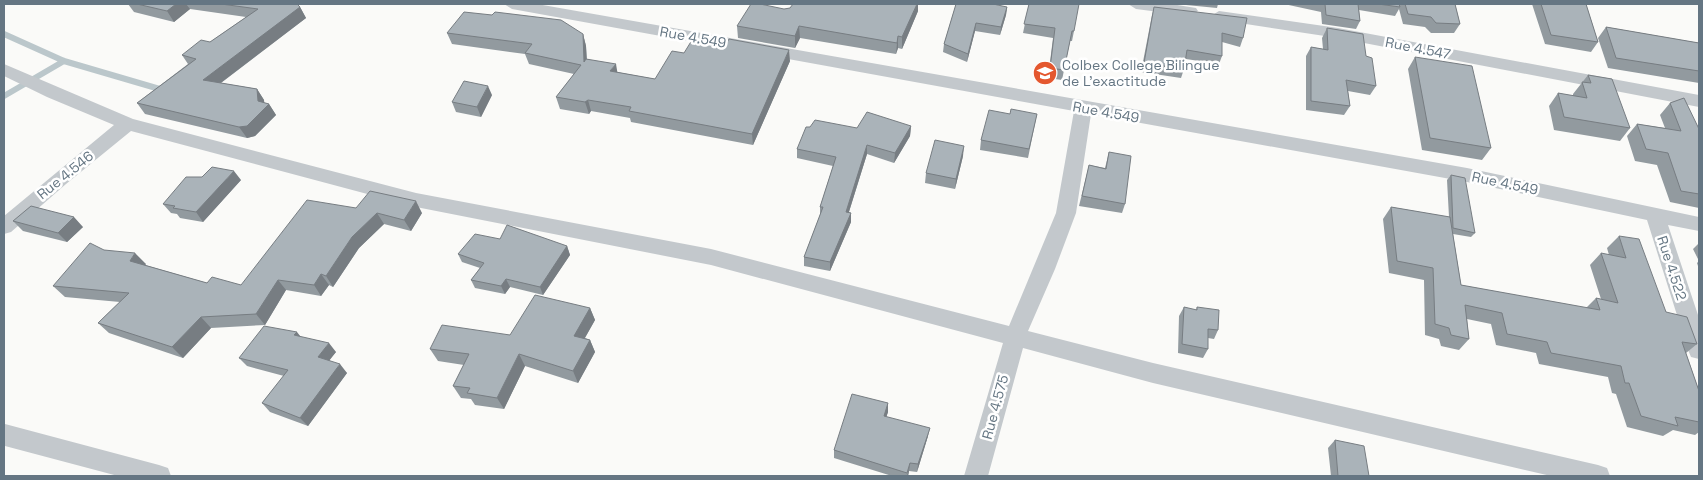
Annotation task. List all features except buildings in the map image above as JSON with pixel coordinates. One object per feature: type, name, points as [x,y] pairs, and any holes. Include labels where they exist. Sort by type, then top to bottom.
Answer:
[{"type":"street","name":"Rue 4.549","points":[[512,4],[1083,108],[1467,175],[1699,224]]},
{"type":"street","name":"Rue 4.547","points":[[1136,4],[1338,33],[1699,101]]},
{"type":"street","points":[[4,69],[54,93],[128,124],[416,200],[711,257],[1153,373],[1598,476]]},
{"type":"street","name":"Rue 4.575","points":[[976,476],[1014,337],[1045,269],[1066,213],[1083,108]]},
{"type":"street","name":"Rue 4.546","points":[[4,227],[58,179],[128,124]]},
{"type":"street","name":"Rue 4.522","points":[[1655,215],[1699,350]]},
{"type":"street","points":[[5,435],[159,476]]},
{"type":"waterway","points":[[4,34],[64,61]]},
{"type":"waterway","points":[[4,96],[64,61]]},
{"type":"waterway","points":[[64,61],[163,90]]},
{"type":"place","name":"Colbex College Bilingue de L'exactitude","points":[[1045,73]]}]
